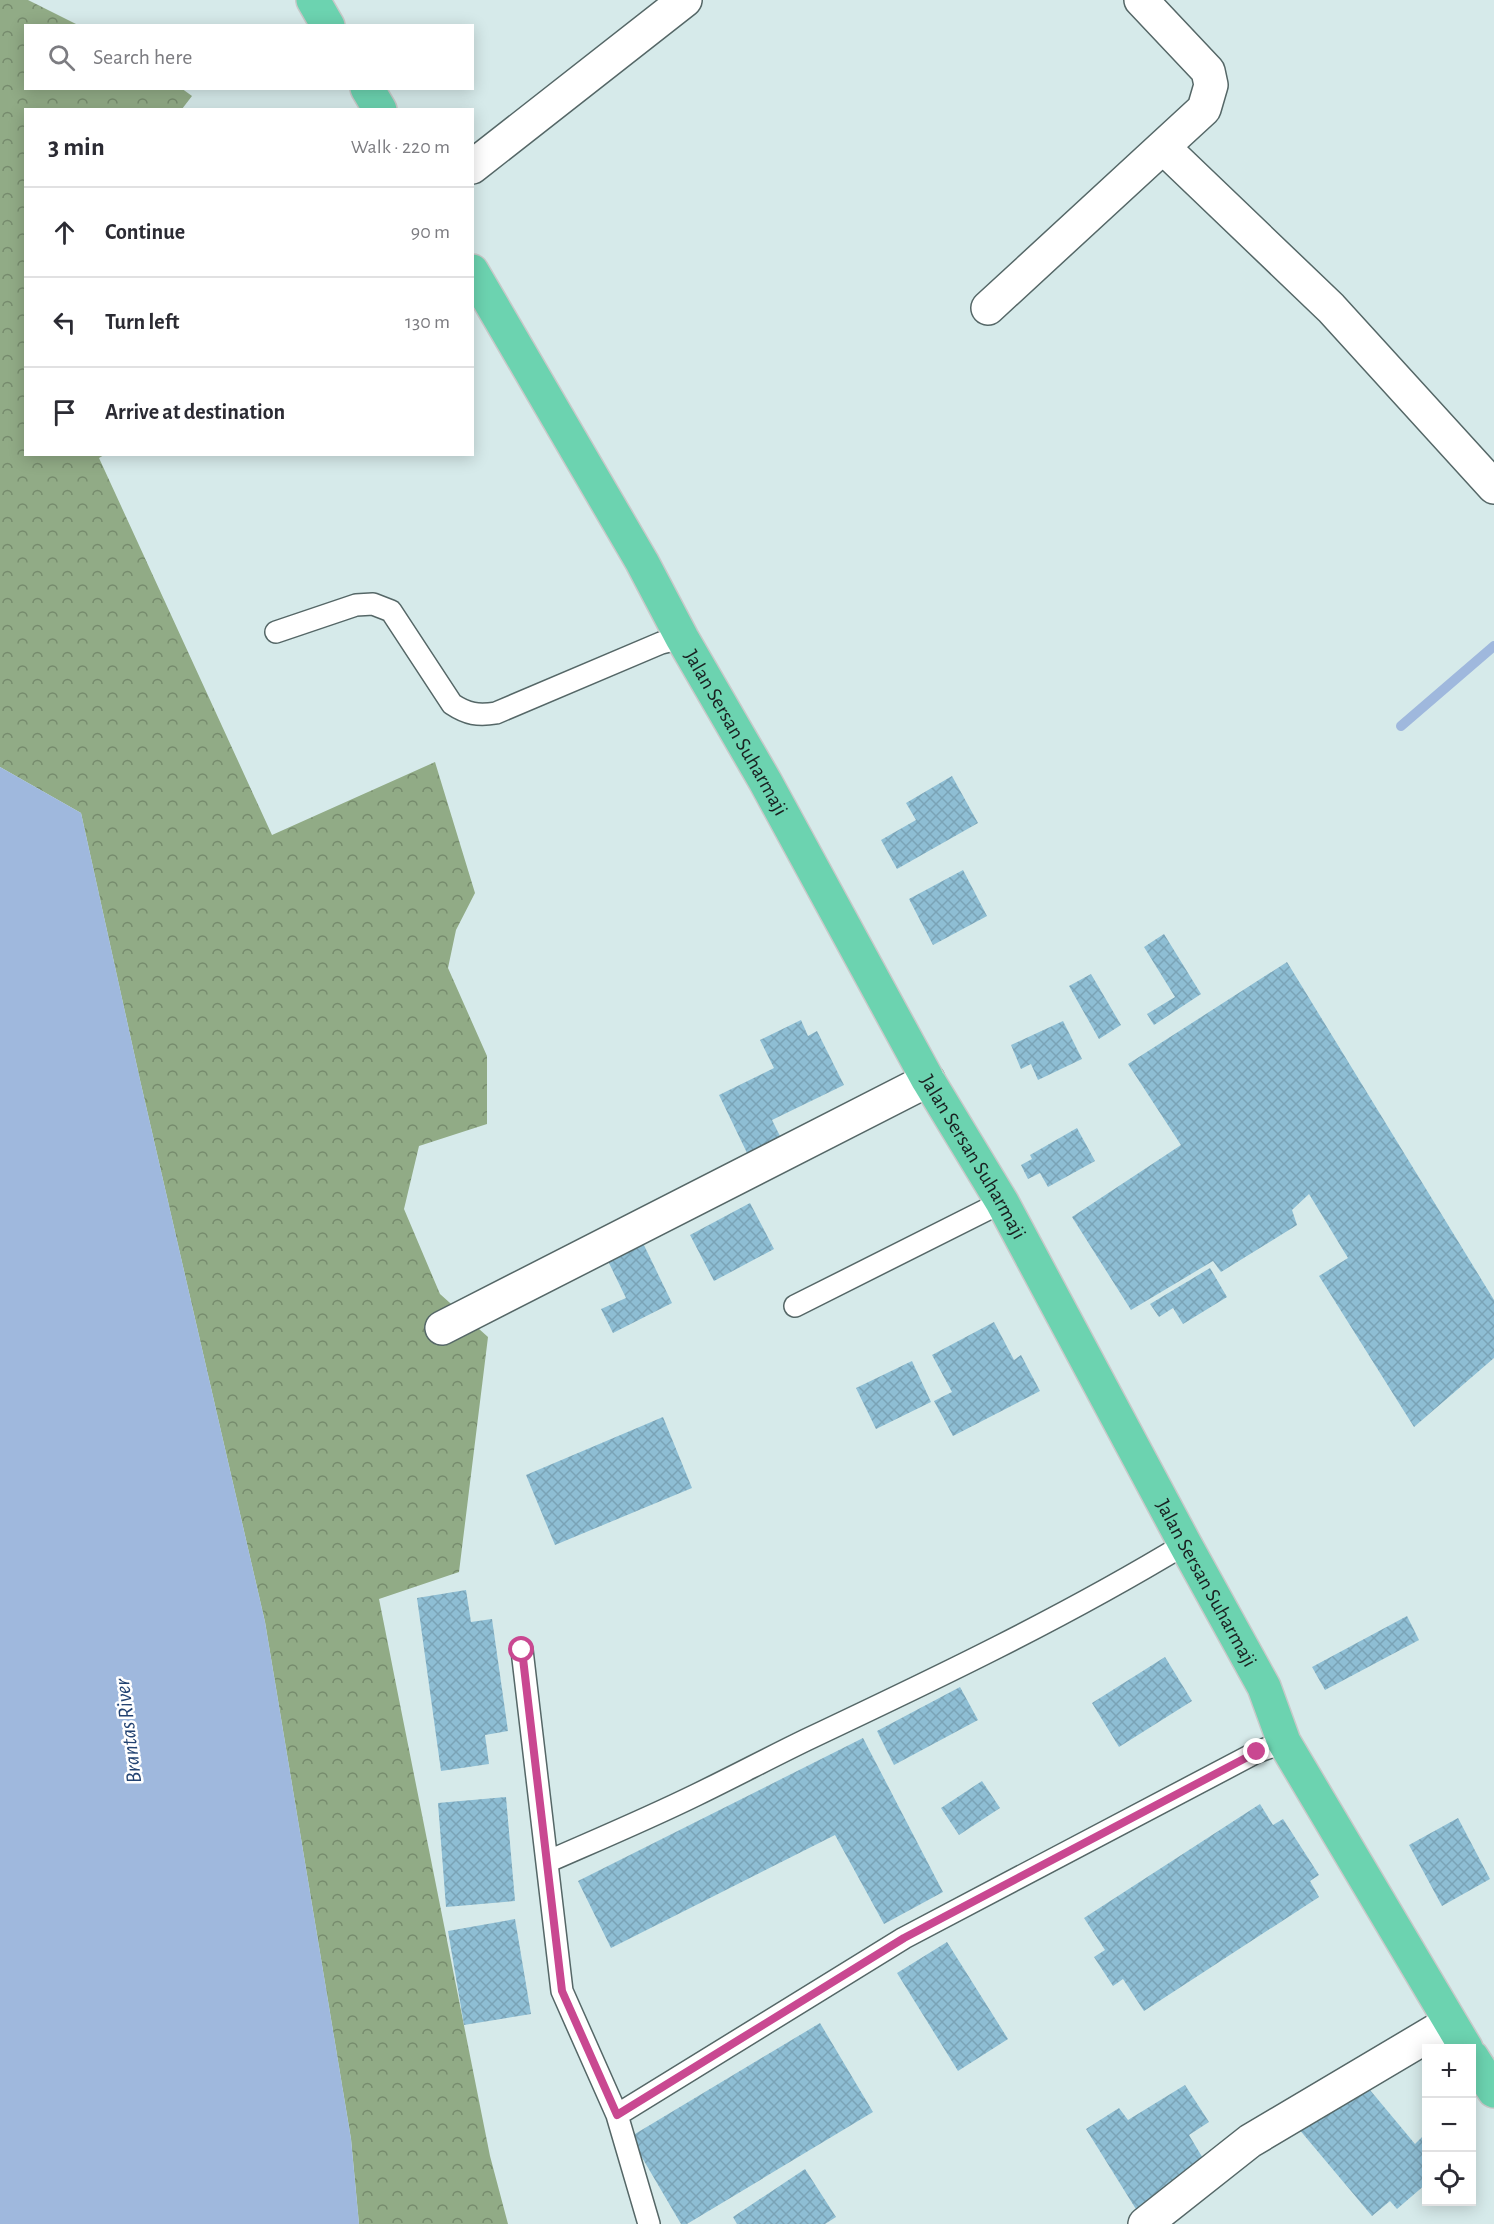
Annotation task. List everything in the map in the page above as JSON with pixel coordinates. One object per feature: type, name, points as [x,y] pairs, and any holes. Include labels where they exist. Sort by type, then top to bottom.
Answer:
[{"type":"highway","points":[[313,0],[327,24]]},
{"type":"highway","points":[[368,90],[379,108]]},
{"type":"highway","name":"Jalan Sersan Suharmaji","points":[[474,274],[642,562],[682,638],[765,781],[928,1080],[1002,1202],[1264,1687],[1284,1742],[1457,2036]]},
{"type":"highway","points":[[1476,2063],[1494,2091]]},
{"type":"street","points":[[474,164],[685,0]]},
{"type":"street","points":[[988,308],[1204,109],[1211,85],[1208,71],[1141,0]]},
{"type":"street","points":[[1164,148],[1331,308],[1494,487]]},
{"type":"street","points":[[442,1328],[928,1080]]},
{"type":"street","points":[[1145,2224],[1250,2141],[1457,2036]]},
{"type":"lane","points":[[276,632],[356,605],[373,604],[391,611],[452,704],[464,712],[481,716],[496,713],[661,643],[682,638]]},
{"type":"lane","points":[[795,1306],[1002,1202]]},
{"type":"lane","points":[[547,1862],[696,1795],[944,1674],[1065,1612],[1185,1544]]},
{"type":"lane","points":[[522,1650],[562,1991],[617,2115],[649,2224]]},
{"type":"lane","points":[[617,2115],[904,1938],[1257,1752],[1284,1742]]},
{"type":"green space","points":[[0,0],[28,0],[76,24],[24,24],[24,90],[184,90],[192,96],[183,108],[24,108],[24,456],[102,456],[99,458],[272,835],[435,762],[475,893],[456,930],[448,968],[487,1056],[487,1124],[419,1146],[404,1209],[440,1294],[488,1337],[459,1572],[379,1599],[490,2156],[508,2224],[359,2224],[351,2139],[265,1622],[81,813],[0,767]]},
{"type":"water","name":"Brantas River","points":[[0,767],[81,813],[265,1622],[351,2139],[359,2224],[0,2224]]},
{"type":"building","points":[[952,776],[978,823],[897,869],[881,840],[916,820],[906,803]]},
{"type":"building","points":[[963,870],[987,916],[933,945],[909,899]]},
{"type":"building","points":[[1164,934],[1201,994],[1154,1025],[1147,1014],[1175,997],[1144,947]]},
{"type":"building","points":[[1287,962],[1494,1300],[1494,1358],[1414,1427],[1319,1276],[1348,1258],[1309,1194],[1292,1210],[1297,1225],[1221,1272],[1213,1261],[1131,1310],[1072,1217],[1181,1145],[1128,1064]]},
{"type":"building","points":[[1091,974],[1121,1025],[1099,1039],[1069,986]]},
{"type":"building","points":[[801,1020],[808,1036],[817,1031],[844,1085],[772,1120],[781,1138],[748,1155],[719,1095],[774,1068],[760,1040]]},
{"type":"building","points":[[1063,1021],[1082,1059],[1038,1080],[1031,1064],[1021,1069],[1011,1045]]},
{"type":"building","points":[[1077,1128],[1095,1161],[1048,1187],[1040,1173],[1028,1179],[1021,1165],[1032,1159],[1030,1155]]},
{"type":"building","points":[[750,1203],[774,1249],[714,1281],[690,1235]]},
{"type":"building","points":[[641,1239],[672,1303],[613,1333],[601,1309],[626,1298],[606,1257]]},
{"type":"building","points":[[1210,1268],[1227,1297],[1183,1324],[1173,1308],[1159,1317],[1150,1304]]},
{"type":"building","points":[[994,1322],[1014,1360],[1021,1355],[1040,1391],[953,1436],[934,1401],[952,1392],[932,1355]]},
{"type":"building","points":[[912,1361],[931,1402],[876,1429],[856,1388]]},
{"type":"building","points":[[663,1417],[692,1488],[555,1545],[526,1475]]},
{"type":"building","points":[[466,1590],[471,1622],[492,1619],[508,1731],[485,1735],[489,1764],[441,1771],[417,1598]]},
{"type":"building","points":[[1407,1616],[1419,1640],[1325,1690],[1312,1667]]},
{"type":"building","points":[[1165,1657],[1192,1701],[1119,1747],[1092,1703]]},
{"type":"building","points":[[960,1687],[978,1720],[894,1765],[877,1731]]},
{"type":"building","points":[[863,1738],[943,1892],[884,1924],[835,1835],[611,1948],[578,1881]]},
{"type":"building","points":[[982,1781],[1000,1808],[959,1835],[941,1808]]},
{"type":"building","points":[[506,1797],[515,1901],[446,1907],[438,1803]]},
{"type":"building","points":[[1260,1804],[1273,1825],[1283,1819],[1319,1875],[1310,1881],[1319,1897],[1144,2011],[1123,1979],[1113,1986],[1094,1957],[1105,1950],[1084,1918]]},
{"type":"building","points":[[1458,1818],[1490,1879],[1442,1906],[1409,1845]]},
{"type":"building","points":[[515,1919],[531,2014],[464,2025],[448,1931]]},
{"type":"building","points":[[947,1942],[1008,2039],[958,2071],[897,1973]]},
{"type":"building","points":[[820,2023],[873,2112],[687,2224],[681,2224],[630,2137]]},
{"type":"building","points":[[1365,2084],[1415,2144],[1422,2137],[1422,2187],[1397,2209],[1390,2201],[1372,2216],[1293,2122]]},
{"type":"building","points":[[1185,2085],[1209,2122],[1189,2135],[1210,2170],[1139,2214],[1086,2129],[1119,2108],[1128,2120]]},
{"type":"building","points":[[805,2169],[836,2217],[825,2224],[737,2224],[733,2217]]},
{"type":"waterway","points":[[1401,726],[1494,646]]},
{"type":"route","points":[[522,1650],[562,1991],[617,2115],[904,1938],[1257,1752]]}]
